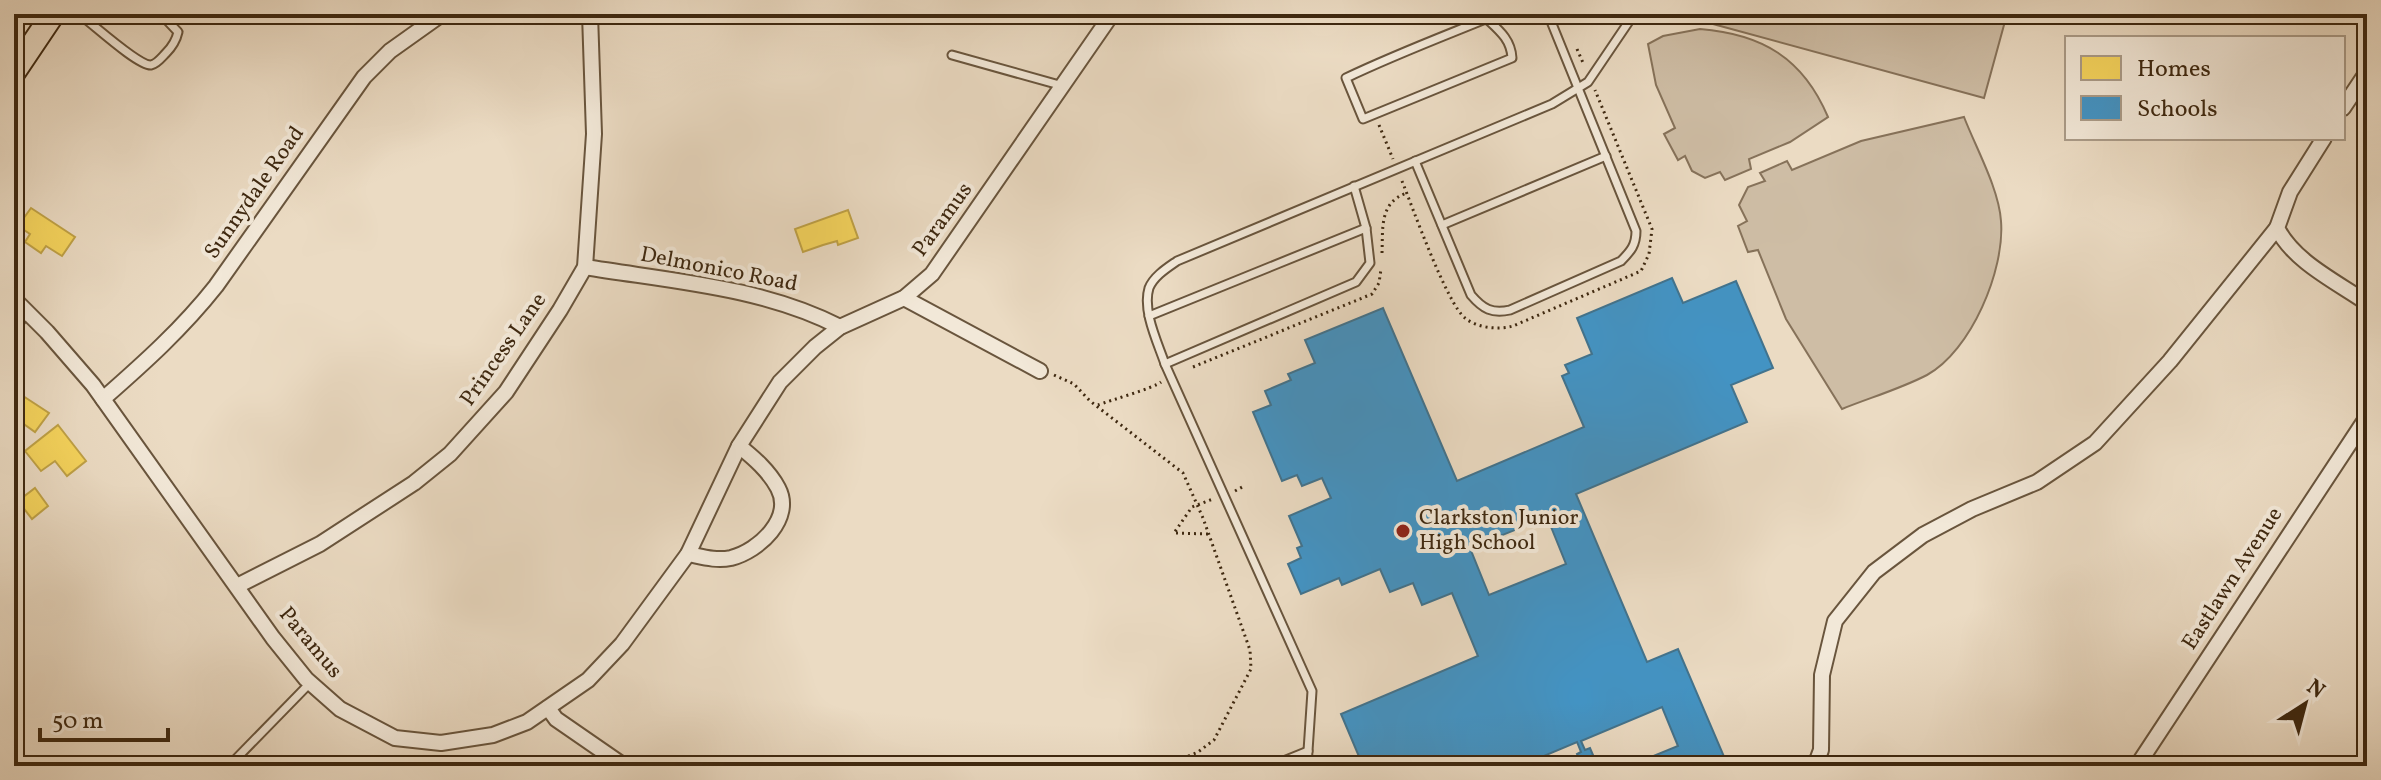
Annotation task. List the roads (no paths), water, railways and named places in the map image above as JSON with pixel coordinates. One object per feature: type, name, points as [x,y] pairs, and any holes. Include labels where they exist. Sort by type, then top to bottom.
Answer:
[{"type":"main road","points":[[14,72],[53,14]]},
{"type":"street","name":"Sunnydale Road","points":[[103,399],[167,343],[193,315],[364,77],[390,51],[442,14]]},
{"type":"street","name":"Princess Lane","points":[[237,586],[320,544],[414,483],[450,454],[506,392],[585,267],[594,134],[590,14]]},
{"type":"street","name":"Paramus","points":[[14,299],[47,332],[103,399],[273,638],[311,682],[340,709],[395,738],[441,743],[493,735],[527,722],[588,680],[622,644],[688,554],[739,446],[780,382],[840,327],[904,298],[932,274],[1112,14]]},
{"type":"street","points":[[2345,105],[2367,72]]},
{"type":"street","points":[[1815,766],[1821,750],[1822,675],[1835,621],[1874,572],[1923,535],[1972,509],[2037,482],[2095,443],[2170,361],[2277,228],[2290,192],[2323,140]]},
{"type":"street","points":[[2277,228],[2297,254],[2367,303]]},
{"type":"street","name":"Delmonico Road","points":[[585,267],[720,289],[806,310],[840,327]]},
{"type":"street","points":[[904,298],[1040,371]]},
{"type":"street","name":"Eastlawn Avenue","points":[[2137,766],[2367,417]]},
{"type":"street","points":[[688,554],[715,560],[734,557],[755,548],[772,532],[781,512],[780,490],[759,462],[739,446]]},
{"type":"street","points":[[548,708],[556,719],[624,766]]},
{"type":"lane","points":[[79,14],[143,63],[151,65],[165,54],[177,38],[174,25],[161,14]]},
{"type":"lane","points":[[1487,19],[1506,36],[1512,48],[1512,58],[1363,119],[1346,78],[1498,14]]},
{"type":"lane","points":[[1415,161],[1471,295],[1482,307],[1497,313],[1510,310],[1621,261],[1632,251],[1636,231],[1548,14]]},
{"type":"lane","points":[[1307,766],[1312,691],[1165,364],[1149,316],[1149,289],[1158,275],[1177,261],[1579,90],[1590,80],[1634,14]]},
{"type":"lane","points":[[952,55],[1063,86]]},
{"type":"lane","points":[[1442,225],[1606,156]]},
{"type":"lane","points":[[1165,364],[1356,282],[1370,263],[1366,228],[1354,186]]},
{"type":"lane","points":[[1149,316],[1366,228]]},
{"type":"lane","points":[[14,331],[27,312]]},
{"type":"lane","points":[[229,766],[311,682]]},
{"type":"lane","points":[[1271,766],[1308,751]]},
{"type":"place","name":"Clarkston Junior High School","points":[[1403,531]]}]
